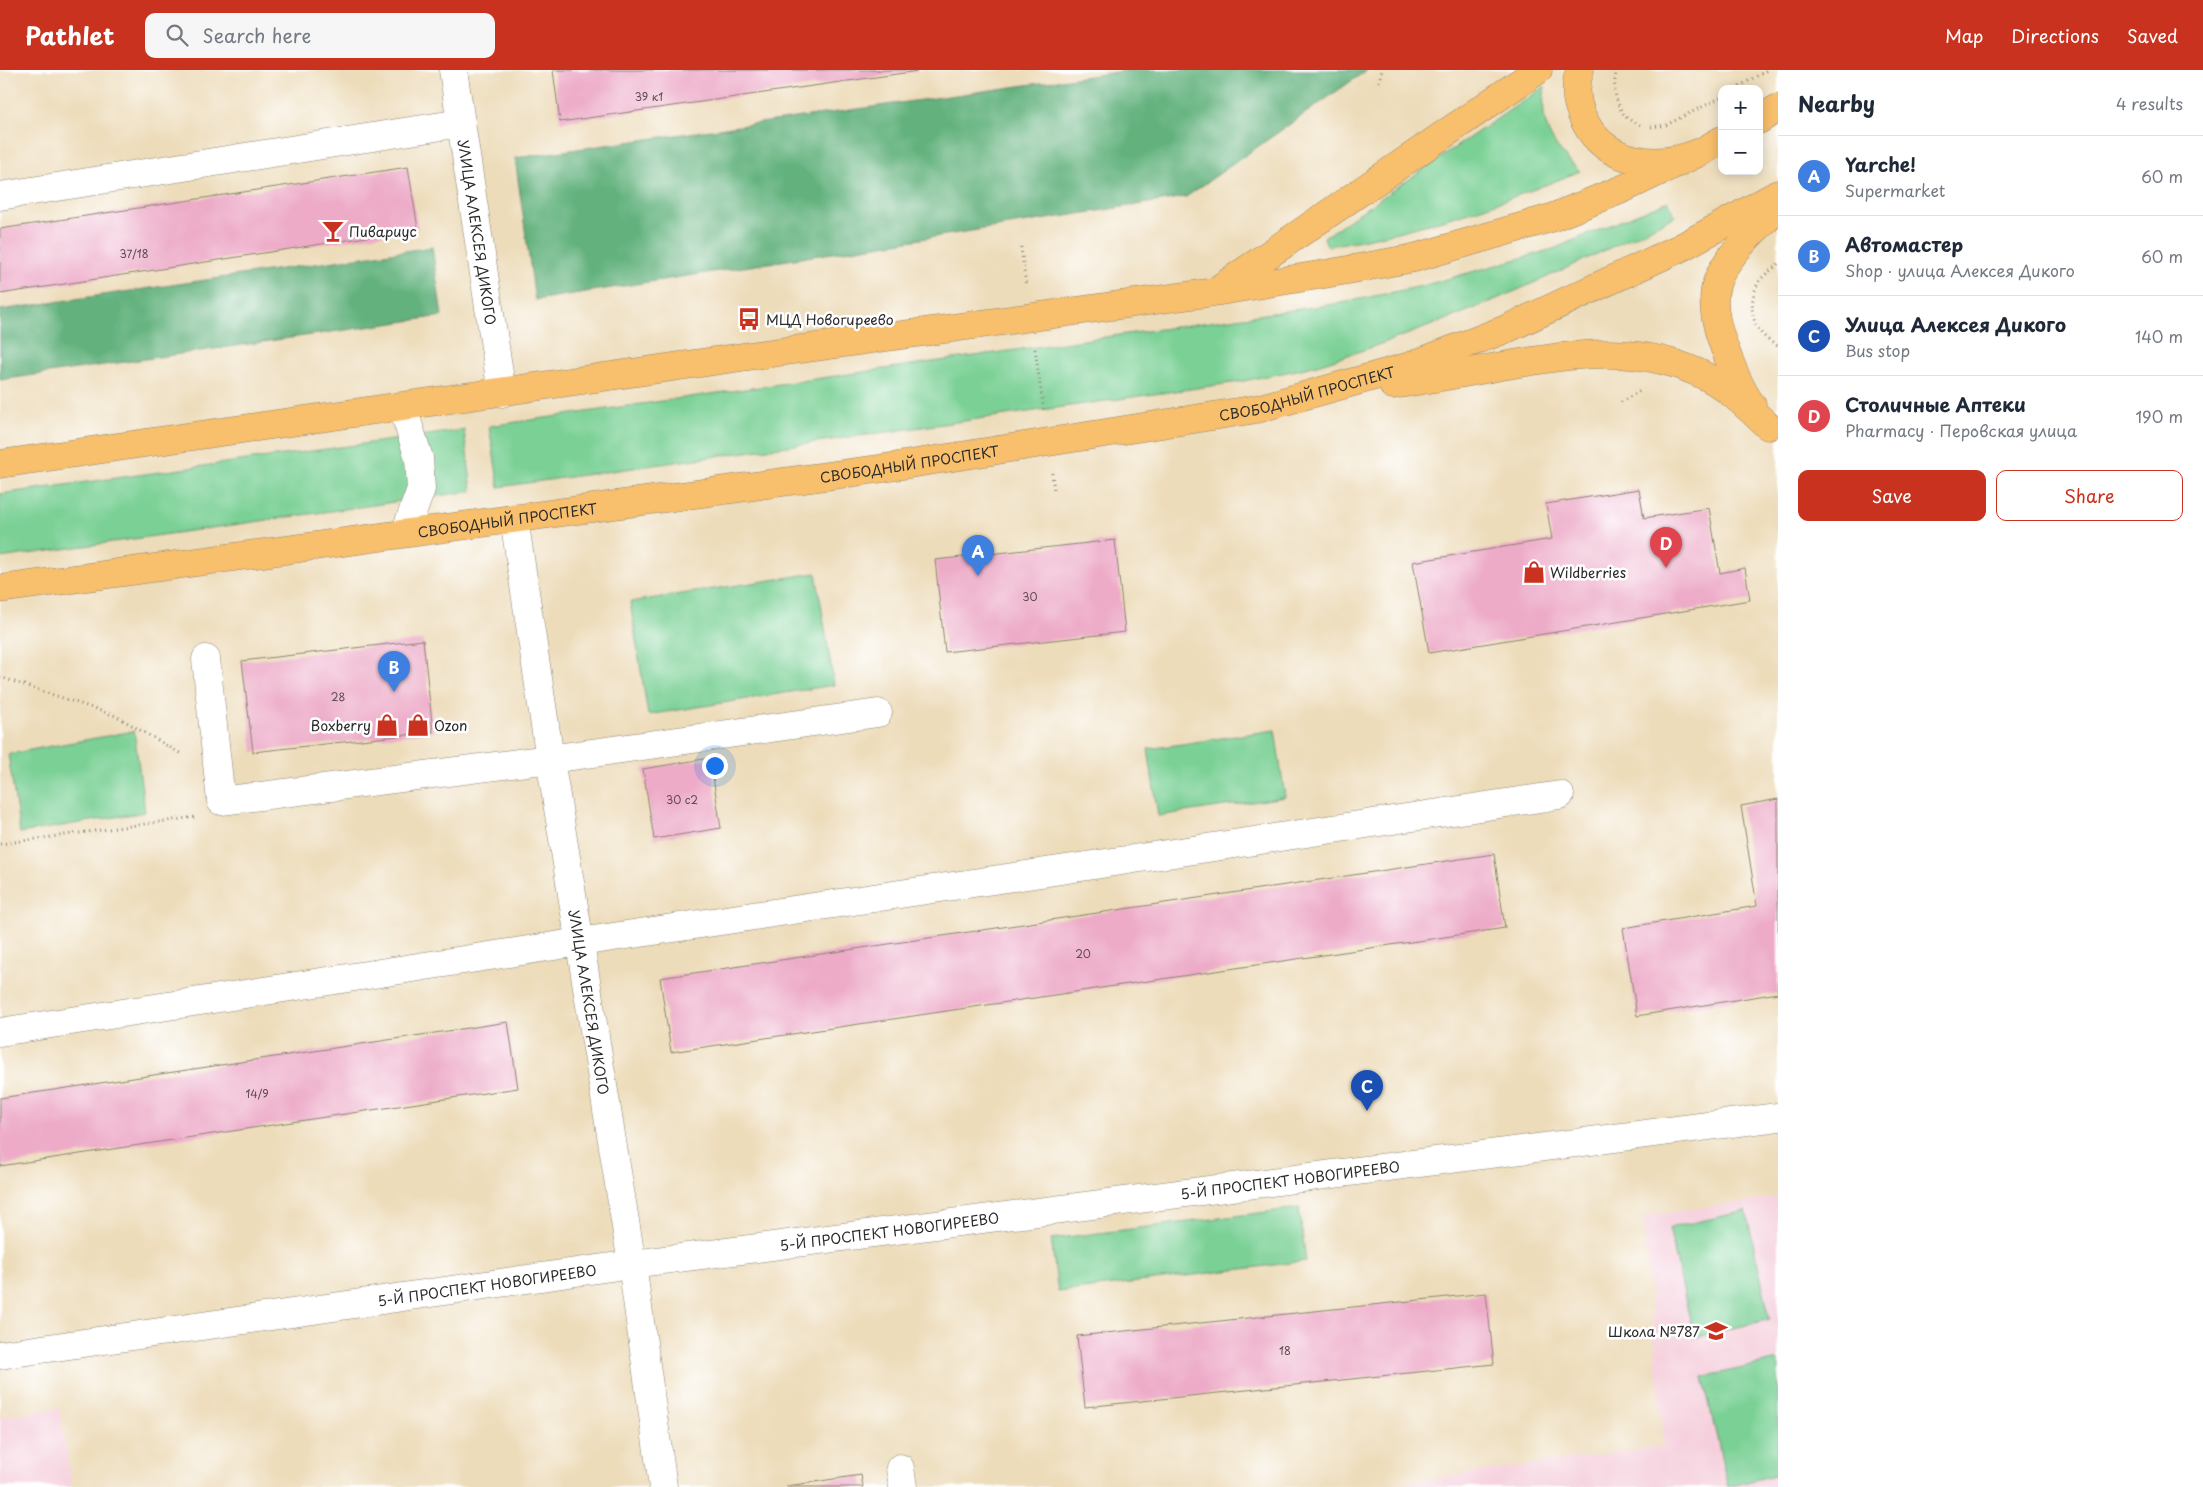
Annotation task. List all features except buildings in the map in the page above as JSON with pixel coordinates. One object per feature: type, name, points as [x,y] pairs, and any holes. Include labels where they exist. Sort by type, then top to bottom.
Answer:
[{"type":"main road","points":[[1214,292],[1538,70]]},
{"type":"main road","points":[[1580,70],[1576,83],[1579,111],[1591,134],[1610,151],[1636,161],[1664,161],[1698,153]]},
{"type":"main road","points":[[1763,117],[1778,108]]},
{"type":"main road","points":[[0,464],[1214,292],[1414,258],[1551,218],[1625,188],[1718,142]]},
{"type":"main road","name":"СВОБОДНЫЙ ПРОСПЕКТ","points":[[0,589],[868,471],[1257,409],[1406,367],[1506,329],[1682,247],[1778,194]]},
{"type":"main road","points":[[1775,428],[1749,401],[1733,370],[1723,344],[1715,308],[1717,283],[1729,260],[1778,209]]},
{"type":"main road","points":[[1257,409],[1562,356],[1609,353],[1643,355],[1682,367],[1709,378],[1737,397],[1775,428]]},
{"type":"street","name":"УЛИЦА АЛЕКСЕЯ ДИКОГО","points":[[453,70],[502,394]]},
{"type":"street","points":[[0,196],[461,123]]},
{"type":"street","points":[[403,408],[420,458],[421,489],[405,533]]},
{"type":"street","name":"УЛИЦА АЛЕКСЕЯ ДИКОГО","points":[[514,518],[550,759],[632,1264],[662,1487]]},
{"type":"street","points":[[206,659],[220,788],[550,759],[878,713]]},
{"type":"street","points":[[0,1032],[580,942],[1560,795]]},
{"type":"street","name":"5-Й ПРОСПЕКТ НОВОГИРЕЕВО","points":[[0,1355],[632,1264],[1778,1117]]},
{"type":"path","points":[[1380,82],[1382,70]]},
{"type":"path","points":[[1617,70],[1614,79],[1616,101],[1626,117],[1644,128],[1666,125],[1718,99]]},
{"type":"path","points":[[1742,85],[1767,70]]},
{"type":"path","points":[[1021,247],[1054,490]]},
{"type":"path","points":[[1778,264],[1759,281],[1751,303],[1755,325],[1767,341],[1778,346]]},
{"type":"path","points":[[0,677],[116,716],[220,788],[204,815],[0,844]]},
{"type":"shaded area","name":"Школа №787","points":[[1778,1197],[1778,1487],[1375,1487],[1664,1446],[1643,1216]]},
{"type":"shaded area","points":[[59,1408],[72,1487],[0,1487],[0,1417]]},
{"type":"green space","points":[[1131,70],[1367,70],[1186,197],[535,300],[515,158]]},
{"type":"green space","points":[[1545,86],[1544,112],[1549,134],[1561,152],[1580,171],[1456,216],[1392,233],[1327,246],[1324,237]]},
{"type":"green space","points":[[1668,201],[1675,216],[1588,258],[1499,298],[1409,334],[1317,365],[1239,382],[499,487],[489,426],[1341,303],[1422,286],[1553,249]]},
{"type":"green space","points":[[432,247],[442,316],[0,380],[0,310]]},
{"type":"green space","points":[[464,430],[472,491],[0,558],[0,494]]},
{"type":"green space","points":[[816,573],[834,685],[648,715],[630,602]]},
{"type":"green space","points":[[1275,730],[1285,797],[1158,816],[1148,749]]},
{"type":"green space","points":[[134,731],[145,812],[20,833],[8,754]]},
{"type":"green space","points":[[1299,1208],[1306,1261],[1058,1292],[1051,1239]]},
{"type":"green space","points":[[1746,1211],[1770,1319],[1694,1338],[1669,1228]]},
{"type":"green space","points":[[1778,1360],[1778,1474],[1728,1487],[1703,1377]]},
{"type":"place","name":"Пивариус","points":[[333,231]]},
{"type":"place","name":"МЦД Новогиреево","points":[[749,319]]},
{"type":"place","name":"Столичные Аптеки","points":[[1666,568]]},
{"type":"place","name":"Wildberries","points":[[1534,572]]},
{"type":"place","name":"Yarche!","points":[[978,576]]},
{"type":"place","name":"Автомастер","points":[[394,692]]},
{"type":"place","name":"Boxberry","points":[[387,725]]},
{"type":"place","name":"Ozon","points":[[418,725]]},
{"type":"place","name":"Улица Алексея Дикого","points":[[1367,1111]]},
{"type":"place","name":"Школа №787","points":[[1716,1331]]}]
